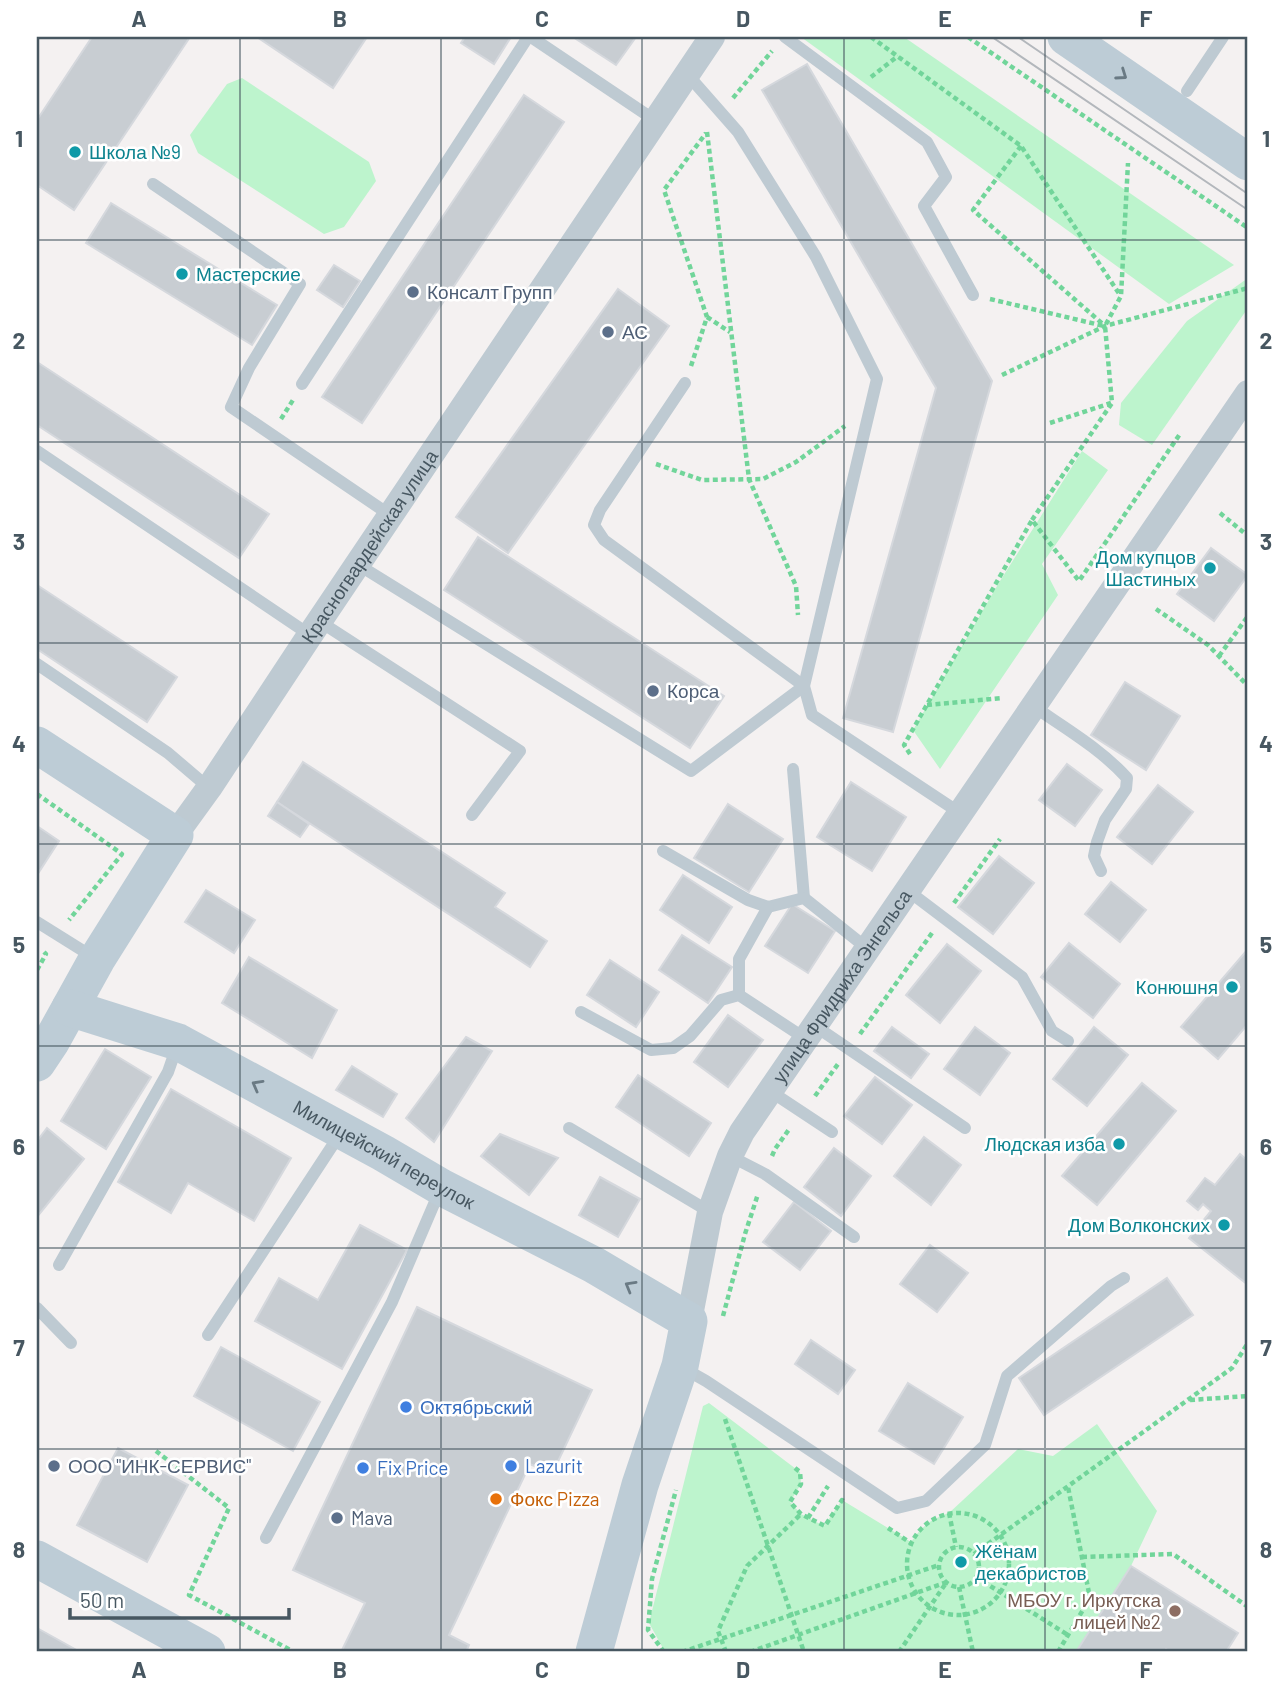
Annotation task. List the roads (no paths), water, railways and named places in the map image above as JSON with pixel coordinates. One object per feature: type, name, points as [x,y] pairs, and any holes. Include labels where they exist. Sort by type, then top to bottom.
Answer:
[{"type":"street","name":"Красногвардейская улица","points":[[37,1063],[97,959],[175,835],[712,37]]},
{"type":"street","points":[[1066,37],[1248,162]]},
{"type":"street","name":"улица Фридриха Энгельса","points":[[594,1652],[640,1486],[680,1366],[706,1320],[710,1212],[730,1156],[742,1132],[1248,393]]},
{"type":"street","points":[[37,745],[175,835]]},
{"type":"street","name":"Милицейский переулок","points":[[70,1008],[178,1042],[441,1187],[706,1320]]},
{"type":"street","points":[[37,1559],[207,1652]]},
{"type":"lane","points":[[302,384],[530,37],[656,121]]},
{"type":"lane","points":[[785,37],[927,142],[946,177],[924,206],[973,296]]},
{"type":"lane","points":[[1187,91],[1223,37]]},
{"type":"lane","points":[[687,74],[738,132],[822,269],[877,379],[804,686],[811,715],[960,813]]},
{"type":"lane","points":[[153,184],[300,284],[249,368],[231,407],[390,514]]},
{"type":"lane","points":[[685,383],[600,510],[594,525],[604,540],[804,686]]},
{"type":"lane","points":[[37,451],[315,628],[520,751],[472,814]]},
{"type":"lane","points":[[357,564],[691,771],[804,686]]},
{"type":"lane","points":[[37,664],[168,753],[209,788]]},
{"type":"lane","points":[[1033,706],[1072,733],[1127,778],[1126,789],[1105,820],[1097,842],[1094,856],[1101,871]]},
{"type":"lane","points":[[793,769],[804,898],[868,949]]},
{"type":"lane","points":[[663,851],[748,900],[768,907],[804,898]]},
{"type":"lane","points":[[907,890],[1022,977],[1052,1031],[1068,1041]]},
{"type":"lane","points":[[739,995],[738,959],[768,907]]},
{"type":"lane","points":[[37,922],[97,959]]},
{"type":"lane","points":[[581,1012],[651,1050],[673,1048],[691,1036],[722,1000],[739,995],[810,1032],[849,1048],[965,1128]]},
{"type":"lane","points":[[60,1265],[168,1072],[178,1042]]},
{"type":"lane","points":[[770,1091],[832,1132]]},
{"type":"lane","points":[[569,1128],[710,1212]]},
{"type":"lane","points":[[208,1335],[342,1131]]},
{"type":"lane","points":[[730,1156],[765,1174],[854,1237]]},
{"type":"lane","points":[[266,1538],[392,1302],[441,1187]]},
{"type":"lane","points":[[680,1366],[897,1508],[926,1501],[985,1445],[1007,1376],[1111,1286],[1124,1278]]},
{"type":"lane","points":[[37,1308],[71,1343]]},
{"type":"tram line","points":[[992,37],[1248,210]]},
{"type":"tram line","points":[[1018,37],[1248,194]]},
{"type":"place","name":"Школа №9","points":[[75,152]]},
{"type":"place","name":"Мастерские","points":[[182,274]]},
{"type":"place","name":"Консалт Групп","points":[[413,292]]},
{"type":"place","name":"АС","points":[[608,332]]},
{"type":"place","name":"Дом купцов Шастиных","points":[[1210,568]]},
{"type":"place","name":"Корса","points":[[653,691]]},
{"type":"place","name":"Конюшня","points":[[1232,987]]},
{"type":"place","name":"Людская изба","points":[[1119,1144]]},
{"type":"place","name":"Дом Волконских","points":[[1224,1225]]},
{"type":"place","name":"Октябрьский","points":[[406,1407]]},
{"type":"place","name":"ООО \"ИНК-СЕРВИС\"","points":[[54,1466]]},
{"type":"place","name":"Lazurit","points":[[511,1466]]},
{"type":"place","name":"Fix Price","points":[[363,1468]]},
{"type":"place","name":"Фокс Pizza","points":[[496,1499]]},
{"type":"place","name":"Mava","points":[[337,1518]]},
{"type":"place","name":"Жёнам декабристов","points":[[961,1562]]},
{"type":"place","name":"МБОУ г. Иркутска лицей №2","points":[[1175,1611]]}]
